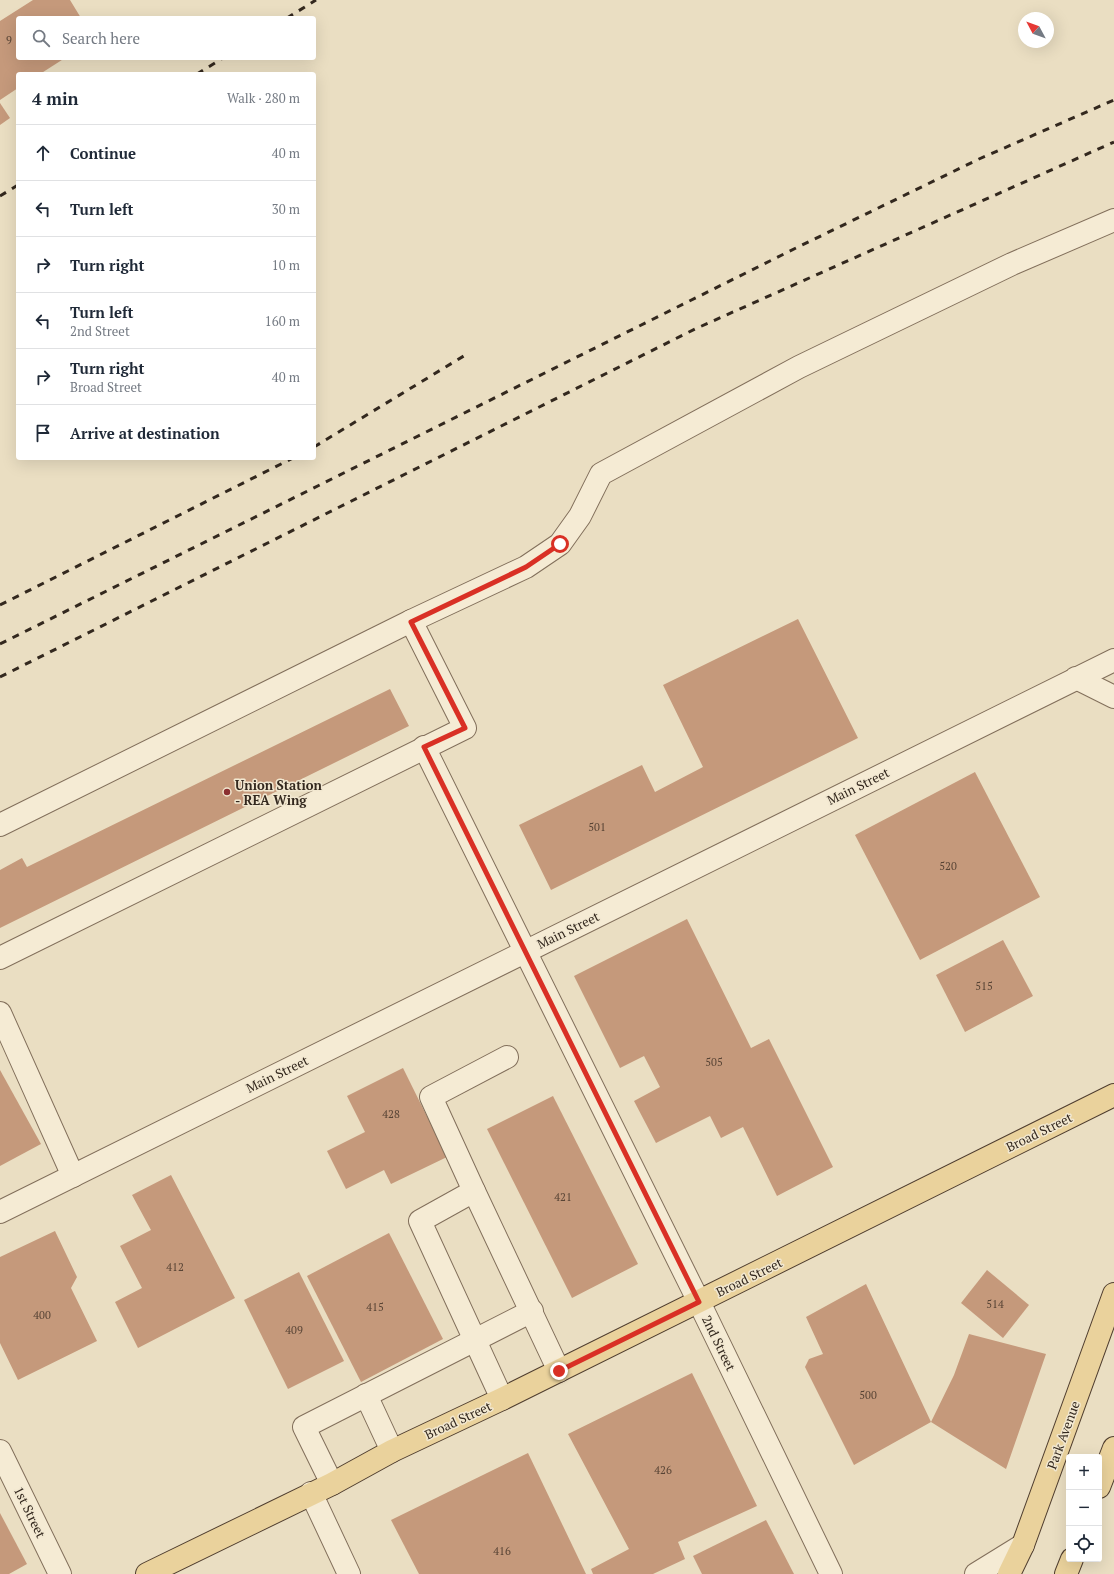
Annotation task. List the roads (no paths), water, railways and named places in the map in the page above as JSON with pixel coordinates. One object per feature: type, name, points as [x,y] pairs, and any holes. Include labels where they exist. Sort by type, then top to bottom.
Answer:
[{"type":"main road","name":"Broad Street","points":[[147,1574],[332,1484],[392,1451],[502,1399],[699,1302],[1114,1095]]},
{"type":"main road","name":"Park Avenue","points":[[1009,1574],[1023,1545],[1114,1294]]},
{"type":"main road","points":[[1102,1480],[1114,1448]]},
{"type":"main road","points":[[1066,1574],[1071,1562]]},
{"type":"street","points":[[0,825],[411,622],[526,567],[560,544],[580,516],[600,474],[799,367],[1012,264],[1114,220]]},
{"type":"street","points":[[0,958],[465,728],[411,622]]},
{"type":"street","name":"Main Street","points":[[0,1212],[1114,660]]},
{"type":"street","points":[[1076,678],[1114,697]]},
{"type":"street","name":"2nd Street","points":[[424,747],[699,1302],[831,1574]]},
{"type":"street","points":[[0,1013],[72,1176]]},
{"type":"street","points":[[507,1057],[431,1097],[474,1192],[532,1311],[559,1371]]},
{"type":"street","points":[[474,1192],[420,1221],[502,1399]]},
{"type":"street","points":[[332,1484],[304,1427],[474,1339],[532,1311]]},
{"type":"street","points":[[366,1395],[392,1451]]},
{"type":"street","name":"1st Street","points":[[0,1451],[60,1574]]},
{"type":"street","points":[[311,1493],[350,1574]]},
{"type":"street","points":[[976,1574],[1023,1545]]},
{"type":"railway","points":[[290,16],[316,0]]},
{"type":"railway","points":[[200,72],[220,60]]},
{"type":"railway","points":[[0,644],[796,248],[979,159],[1114,100]]},
{"type":"railway","points":[[0,677],[695,329],[1114,142]]},
{"type":"railway","points":[[0,196],[16,186]]},
{"type":"railway","points":[[316,446],[467,354]]},
{"type":"railway","points":[[0,605],[289,460]]},
{"type":"place","name":"Union Station - REA Wing","points":[[227,792]]}]
